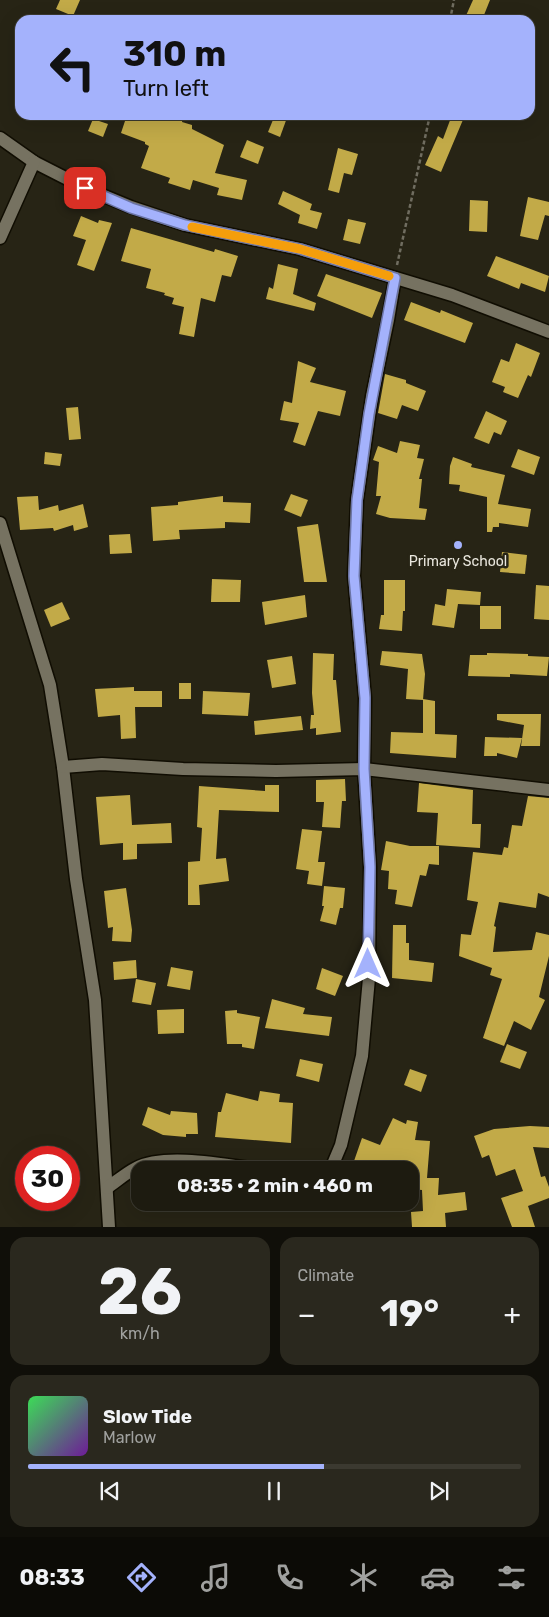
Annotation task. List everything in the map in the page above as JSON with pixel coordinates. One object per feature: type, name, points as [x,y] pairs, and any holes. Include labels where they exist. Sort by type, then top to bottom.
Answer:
[{"type":"street","points":[[0,138],[34,162],[85,188],[131,208],[185,225],[300,249],[452,295],[549,332]]},
{"type":"street","points":[[0,238],[34,162]]},
{"type":"street","points":[[334,1161],[341,1145],[362,1056],[369,978],[370,867],[364,769],[365,698],[354,576],[357,500],[372,396],[395,278]]},
{"type":"street","points":[[0,523],[50,685],[63,767],[76,879],[95,1000],[109,1227]]},
{"type":"street","points":[[63,767],[102,764],[192,770],[364,769],[549,790]]},
{"type":"street","points":[[107,1188],[131,1172]]},
{"type":"path","points":[[451,15],[454,0]]},
{"type":"path","points":[[395,278],[429,120]]},
{"type":"building","points":[[60,0],[80,0],[73,15],[56,9]]},
{"type":"building","points":[[473,0],[490,0],[484,15],[466,15]]},
{"type":"building","points":[[93,120],[108,124],[103,137],[88,131]]},
{"type":"building","points":[[125,120],[182,120],[182,122],[192,125],[192,129],[224,145],[215,173],[247,180],[242,200],[217,195],[219,188],[193,180],[190,190],[168,183],[170,178],[141,168],[149,146],[145,142],[121,133]]},
{"type":"building","points":[[273,120],[286,120],[280,137],[268,132]]},
{"type":"building","points":[[450,120],[463,120],[441,172],[425,165],[438,136],[443,139]]},
{"type":"building","points":[[247,140],[264,147],[258,164],[240,157]]},
{"type":"building","points":[[338,148],[358,154],[352,175],[344,173],[339,193],[328,190]]},
{"type":"building","points":[[283,191],[312,204],[310,210],[322,213],[317,229],[298,223],[300,215],[278,204]]},
{"type":"building","points":[[528,197],[549,202],[549,216],[545,215],[538,240],[520,236]]},
{"type":"building","points":[[470,200],[488,201],[487,232],[469,231]]},
{"type":"building","points":[[81,216],[98,223],[99,220],[112,223],[94,271],[77,265],[86,240],[73,236]]},
{"type":"building","points":[[348,219],[366,223],[360,244],[343,240]]},
{"type":"building","points":[[131,228],[214,252],[215,249],[238,256],[231,277],[222,275],[215,302],[201,298],[194,337],[179,334],[184,307],[172,304],[174,298],[164,295],[165,293],[146,288],[151,269],[121,261]]},
{"type":"building","points":[[496,256],[549,276],[545,292],[521,283],[519,289],[487,276]]},
{"type":"building","points":[[278,264],[298,269],[293,294],[316,303],[314,311],[266,299],[269,287],[273,289]]},
{"type":"building","points":[[326,274],[382,293],[372,318],[317,296]]},
{"type":"building","points":[[411,302],[440,313],[441,310],[473,323],[465,343],[404,320]]},
{"type":"building","points":[[516,343],[540,353],[531,377],[528,375],[518,398],[503,392],[505,387],[492,382],[501,359],[509,362]]},
{"type":"building","points":[[298,361],[316,368],[310,382],[346,391],[340,416],[318,411],[305,446],[293,442],[299,423],[280,420],[284,401],[292,403]]},
{"type":"building","points":[[385,374],[406,380],[406,383],[426,391],[418,411],[402,405],[397,419],[378,413]]},
{"type":"building","points":[[78,407],[81,439],[69,440],[66,408]]},
{"type":"building","points":[[486,411],[507,421],[501,435],[494,432],[489,444],[474,438]]},
{"type":"building","points":[[400,441],[420,445],[417,458],[424,459],[419,479],[422,479],[419,508],[427,509],[425,520],[390,518],[376,514],[381,496],[376,496],[379,462],[373,460],[378,446],[397,453]]},
{"type":"building","points":[[518,449],[540,457],[534,475],[511,467]]},
{"type":"building","points":[[45,452],[62,454],[60,466],[44,464]]},
{"type":"building","points":[[453,457],[472,464],[471,467],[505,475],[498,504],[531,509],[528,527],[499,523],[499,527],[493,527],[492,532],[487,532],[487,497],[459,491],[460,485],[449,484],[450,466]]},
{"type":"building","points":[[291,494],[308,500],[301,517],[284,510]]},
{"type":"building","points":[[38,496],[39,510],[58,505],[59,511],[83,504],[88,527],[74,531],[73,525],[54,531],[53,528],[20,530],[17,497]]},
{"type":"building","points":[[223,496],[223,502],[251,503],[250,523],[225,522],[225,528],[179,530],[180,539],[153,541],[151,507],[178,505],[178,502]]},
{"type":"building","points":[[318,524],[327,582],[304,582],[297,527]]},
{"type":"building","points":[[130,534],[132,553],[110,554],[109,535]]},
{"type":"building","points":[[502,552],[527,555],[525,574],[500,572]]},
{"type":"building","points":[[212,579],[241,580],[240,602],[211,602]]},
{"type":"building","points":[[384,580],[405,580],[405,611],[403,611],[402,631],[379,629],[381,615],[384,615]]},
{"type":"building","points":[[536,585],[549,586],[549,620],[534,619]]},
{"type":"building","points":[[447,589],[481,592],[480,605],[458,604],[454,628],[432,625],[435,604],[445,606]]},
{"type":"building","points":[[305,595],[307,617],[265,625],[262,602]]},
{"type":"building","points":[[62,602],[70,619],[51,627],[44,610]]},
{"type":"building","points":[[480,606],[501,606],[501,629],[480,629]]},
{"type":"building","points":[[382,651],[422,654],[425,674],[423,700],[406,699],[408,669],[380,665]]},
{"type":"building","points":[[313,653],[334,654],[333,680],[336,680],[341,732],[316,735],[316,728],[310,729],[311,715],[314,715],[312,693]]},
{"type":"building","points":[[487,653],[528,654],[528,656],[549,657],[547,676],[510,674],[510,677],[468,676],[470,655],[487,655]]},
{"type":"building","points":[[292,656],[296,684],[272,688],[267,660]]},
{"type":"building","points":[[179,683],[191,683],[191,699],[179,699]]},
{"type":"building","points":[[134,687],[134,691],[162,691],[162,707],[135,707],[136,738],[121,739],[120,715],[98,717],[95,689]]},
{"type":"building","points":[[203,691],[250,693],[248,716],[202,714]]},
{"type":"building","points":[[423,699],[435,701],[435,734],[457,735],[456,758],[390,753],[391,732],[423,733]]},
{"type":"building","points":[[497,714],[541,714],[540,746],[521,746],[524,725],[497,720]]},
{"type":"building","points":[[301,716],[303,730],[255,735],[254,721]]},
{"type":"building","points":[[485,737],[522,738],[517,758],[497,753],[497,756],[484,756]]},
{"type":"building","points":[[345,779],[346,801],[342,801],[340,828],[322,827],[324,802],[316,802],[316,780]]},
{"type":"building","points":[[419,783],[473,790],[472,824],[481,824],[480,848],[436,845],[438,813],[417,812]]},
{"type":"building","points":[[265,785],[279,785],[279,812],[219,810],[216,859],[226,858],[229,881],[199,885],[200,905],[188,905],[188,862],[200,861],[202,828],[197,827],[199,786],[265,791]]},
{"type":"building","points":[[130,795],[132,825],[171,823],[172,843],[137,844],[137,859],[123,860],[123,843],[100,845],[96,797]]},
{"type":"building","points":[[528,796],[549,798],[549,897],[538,893],[536,908],[499,902],[494,926],[496,927],[493,952],[532,950],[536,932],[549,935],[549,956],[539,997],[545,1000],[531,1030],[514,1021],[504,1046],[483,1038],[502,979],[490,975],[492,968],[459,956],[461,934],[471,935],[478,902],[467,900],[473,852],[502,855],[504,847],[508,848],[512,825],[522,826]]},
{"type":"building","points":[[302,829],[322,831],[318,862],[325,862],[322,886],[307,884],[309,871],[296,869]]},
{"type":"building","points":[[386,841],[410,846],[439,846],[439,865],[429,864],[426,876],[420,875],[412,907],[395,904],[397,890],[388,889],[389,871],[381,870]]},
{"type":"building","points":[[324,886],[345,888],[343,908],[340,908],[336,925],[320,921],[324,906],[322,906]]},
{"type":"building","points":[[126,888],[132,930],[131,942],[112,941],[113,927],[108,928],[104,891]]},
{"type":"building","points":[[393,925],[406,925],[406,943],[409,943],[409,960],[434,963],[432,982],[392,978]]},
{"type":"building","points":[[136,960],[137,978],[114,980],[113,962]]},
{"type":"building","points":[[171,967],[193,971],[190,990],[167,986]]},
{"type":"building","points":[[322,968],[343,976],[335,996],[316,989]]},
{"type":"building","points":[[136,979],[156,983],[151,1005],[132,1002]]},
{"type":"building","points":[[272,999],[305,1008],[303,1014],[332,1017],[329,1036],[265,1028]]},
{"type":"building","points":[[184,1009],[184,1033],[158,1034],[157,1010]]},
{"type":"building","points":[[237,1010],[237,1013],[260,1017],[254,1049],[242,1047],[242,1044],[227,1044],[225,1011]]},
{"type":"building","points":[[507,1044],[527,1052],[520,1069],[500,1062]]},
{"type":"building","points":[[300,1059],[323,1064],[319,1082],[296,1076]]},
{"type":"building","points":[[410,1069],[427,1075],[421,1092],[404,1085]]},
{"type":"building","points":[[260,1091],[280,1094],[279,1102],[293,1103],[291,1143],[215,1137],[218,1112],[221,1112],[226,1093],[258,1101]]},
{"type":"building","points":[[148,1107],[170,1115],[171,1111],[197,1113],[198,1134],[186,1134],[186,1137],[163,1135],[142,1125]]},
{"type":"building","points":[[393,1118],[406,1124],[407,1120],[418,1122],[415,1140],[430,1141],[427,1178],[439,1178],[438,1195],[465,1192],[467,1210],[445,1213],[446,1227],[412,1227],[411,1212],[423,1211],[422,1190],[419,1190],[419,1161],[354,1161],[362,1138],[380,1145]]},
{"type":"building","points":[[530,1126],[549,1127],[549,1148],[533,1147],[541,1177],[545,1176],[549,1187],[549,1198],[528,1206],[535,1227],[512,1227],[501,1198],[523,1191],[515,1169],[496,1176],[489,1155],[482,1158],[474,1136],[494,1129]]},
{"type":"slow traffic","points":[[192,227],[300,249],[389,276]]},
{"type":"place","name":"Primary School","points":[[458,545]]},
{"type":"route","points":[[85,188],[131,208],[185,225],[300,249],[395,278],[372,396],[357,500],[354,576],[365,698],[364,769],[370,867],[368,964]]}]
